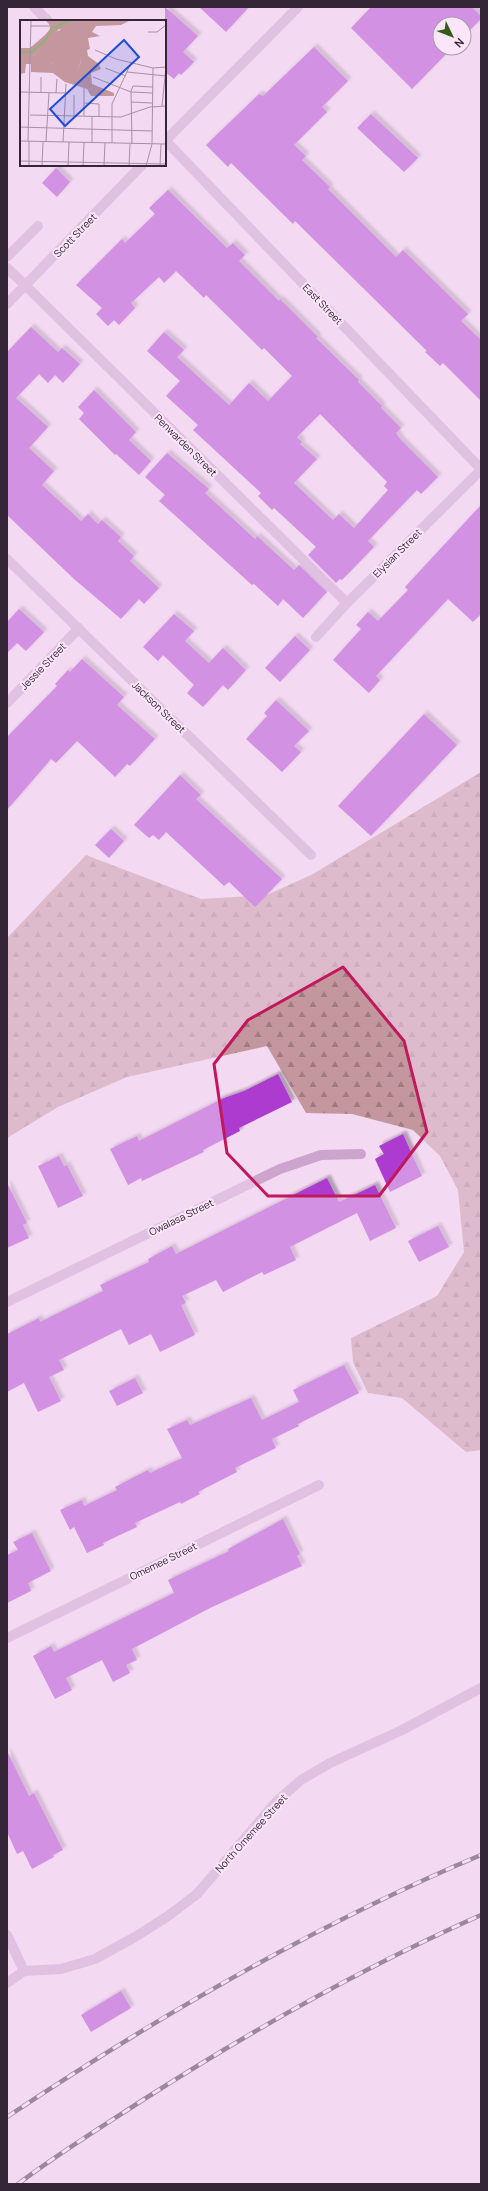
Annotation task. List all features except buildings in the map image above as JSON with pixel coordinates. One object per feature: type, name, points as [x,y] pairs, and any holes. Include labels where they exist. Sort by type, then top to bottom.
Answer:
[{"type":"street","points":[[34,7],[47,20]]},
{"type":"street","points":[[166,139],[298,7]]},
{"type":"street","name":"East Street","points":[[166,141],[481,470]]},
{"type":"street","name":"Scott Street","points":[[7,304],[141,166]]},
{"type":"street","points":[[7,257],[38,226]]},
{"type":"street","name":"Penwarden Street","points":[[7,268],[347,603]]},
{"type":"street","name":"Elysian Street","points":[[316,637],[347,603],[481,470]]},
{"type":"street","name":"Jackson Street","points":[[7,559],[311,855]]},
{"type":"street","name":"Jessie Street","points":[[7,703],[79,628]]},
{"type":"street","name":"Owalasa Street","points":[[7,1302],[280,1169],[321,1155],[362,1154]]},
{"type":"street","name":"Omemee Street","points":[[7,1638],[319,1485]]},
{"type":"street","name":"North Omemee Street","points":[[24,1971],[61,1969],[95,1959],[141,1932],[197,1894],[277,1801],[301,1780],[330,1763],[400,1731],[481,1688]]},
{"type":"street","points":[[7,1935],[24,1971],[7,1983]]},
{"type":"highlighted area","points":[[343,967],[404,1041],[427,1132],[379,1196],[268,1196],[227,1153],[214,1064],[248,1020]]},
{"type":"green space","points":[[481,772],[481,1450],[466,1452],[402,1398],[368,1393],[353,1362],[351,1338],[437,1296],[464,1252],[458,1190],[440,1156],[413,1130],[352,1114],[306,1113],[267,1046],[127,1077],[58,1107],[7,1138],[7,938],[86,855],[201,899],[267,895],[313,874]]},
{"type":"railway","points":[[7,2117],[121,2044],[297,1942],[419,1882],[481,1855]]},
{"type":"railway","points":[[18,2184],[146,2098],[269,2023],[394,1956],[481,1915]]}]
